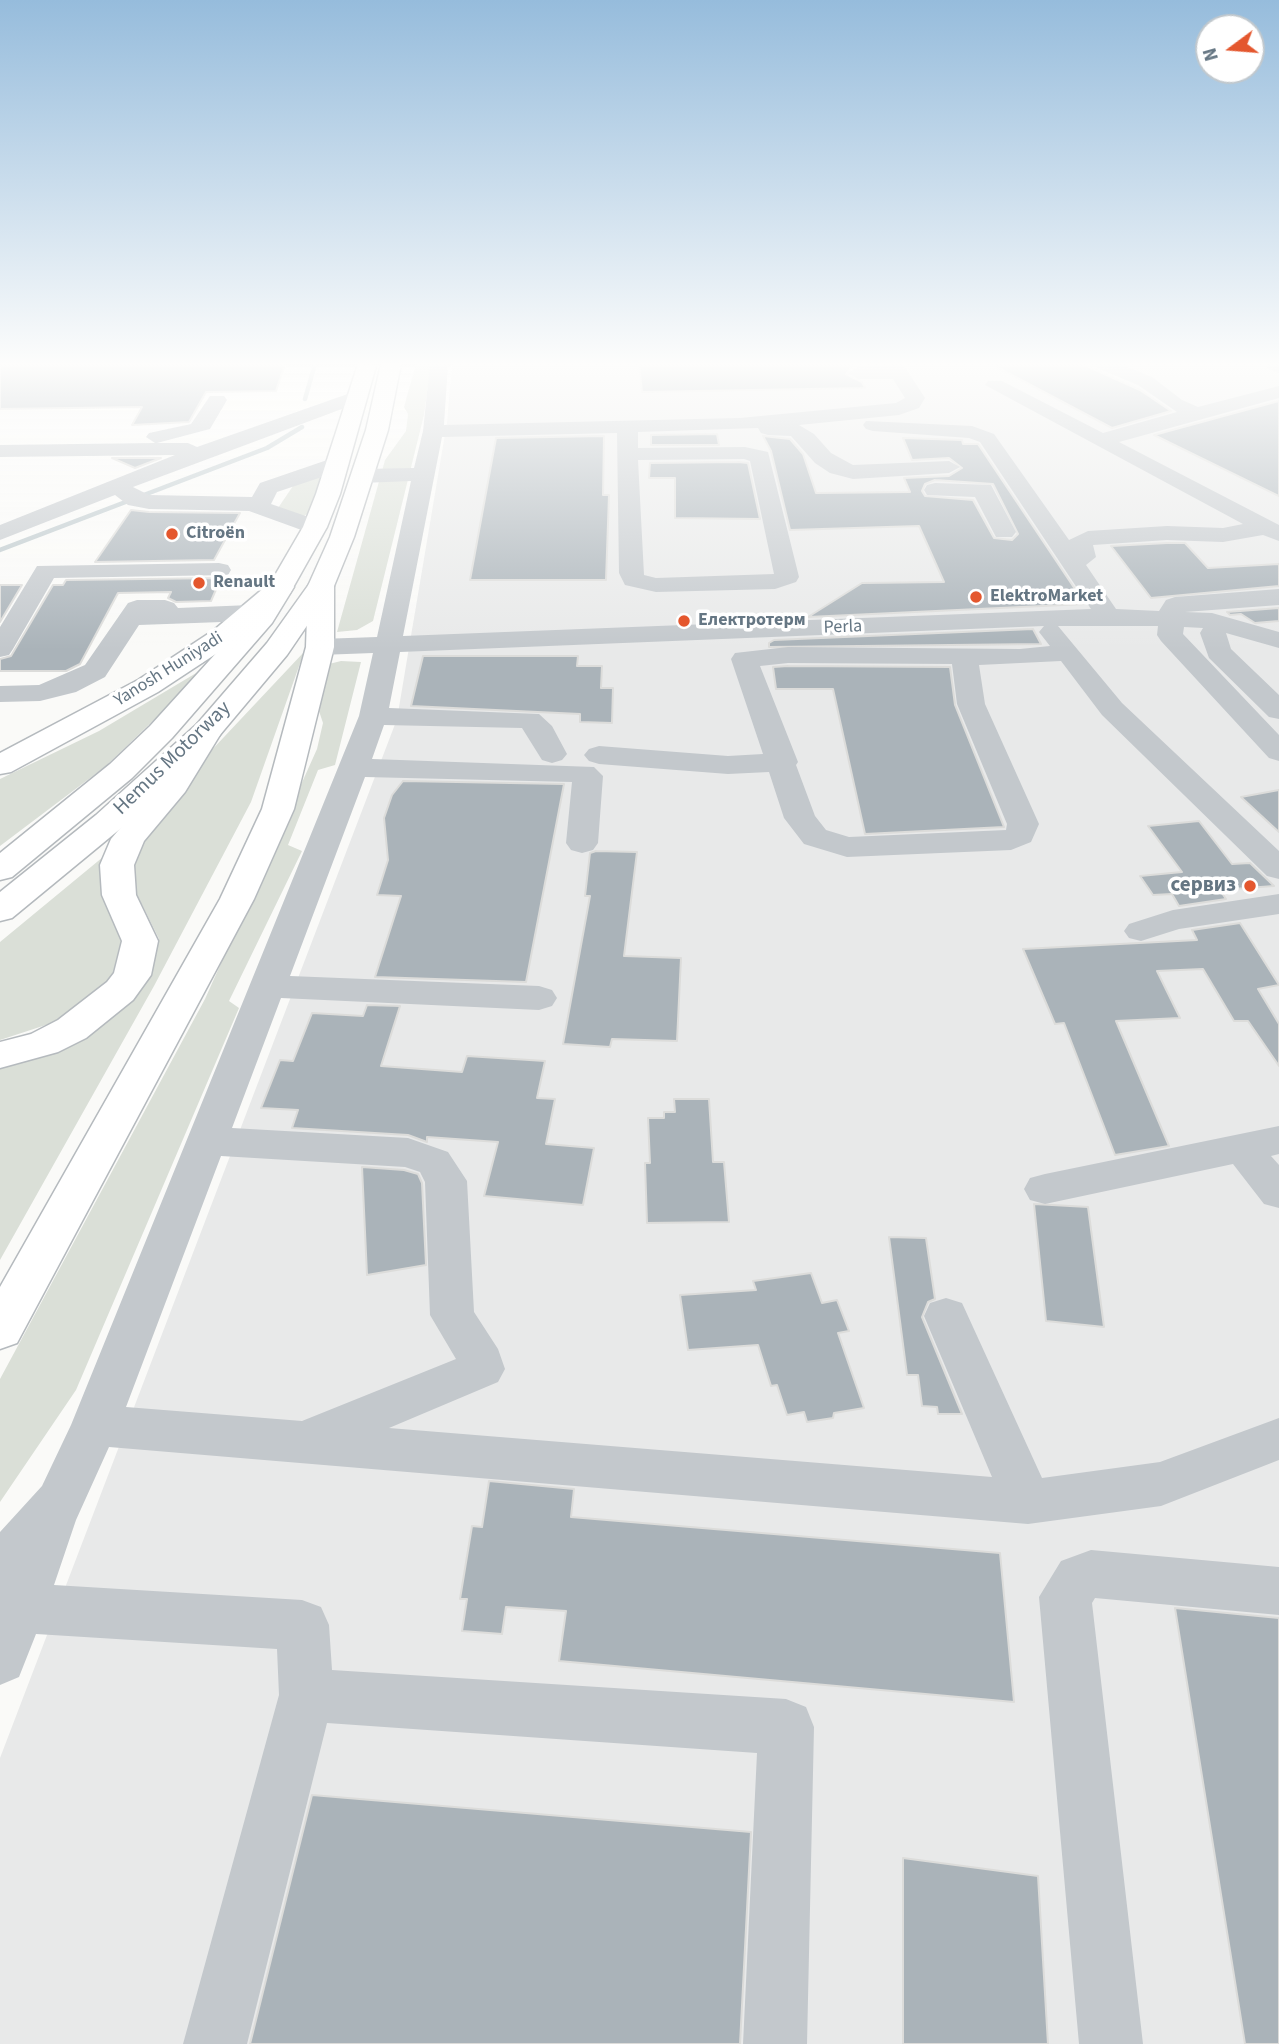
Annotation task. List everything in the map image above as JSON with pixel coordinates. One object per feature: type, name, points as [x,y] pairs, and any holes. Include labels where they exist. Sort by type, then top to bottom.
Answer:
[{"type":"main road","name":"Hemus Motorway","points":[[0,870],[121,771],[161,732],[258,623],[315,527],[339,459]]},
{"type":"main road","points":[[0,1330],[237,899],[278,809],[320,646],[321,586],[342,537],[367,459]]},
{"type":"main road","name":"Hemus Motorway","points":[[0,910],[107,821],[208,730],[277,649],[321,586]]},
{"type":"main road","name":"Yanosh Huniyadi","points":[[0,765],[148,686],[224,636],[281,587]]},
{"type":"main road","points":[[0,1055],[44,1043],[72,1029],[120,991],[132,975],[140,941],[119,895],[117,865],[128,839],[174,785],[208,730]]},
{"type":"street","points":[[0,533],[27,522],[127,493],[191,459]]},
{"type":"street","points":[[0,1659],[10,1588],[60,1502],[95,1425],[373,716],[426,459]]},
{"type":"street","points":[[627,459],[631,573],[634,580],[656,585],[768,583],[789,575],[762,459]]},
{"type":"street","points":[[825,459],[838,468],[881,478],[949,467]]},
{"type":"street","points":[[1004,459],[1108,616]]},
{"type":"street","points":[[1141,459],[1273,530]]},
{"type":"street","points":[[315,527],[258,507],[268,488],[338,464]]},
{"type":"street","points":[[362,476],[423,474]]},
{"type":"street","points":[[935,490],[983,490],[993,532],[1051,531]]},
{"type":"street","points":[[127,493],[260,504]]},
{"type":"street","points":[[0,517],[27,522]]},
{"type":"street","points":[[1071,562],[1084,557],[1079,543],[1088,538],[1167,533],[1223,535],[1273,530]]},
{"type":"street","points":[[1223,535],[1238,547],[1258,553]]},
{"type":"street","points":[[0,649],[46,571],[219,570]]},
{"type":"street","points":[[1279,597],[1175,605],[1172,609],[1170,635],[1279,752]]},
{"type":"street","points":[[0,694],[40,693],[66,686],[95,671],[137,608],[165,608]]},
{"type":"street","points":[[131,617],[195,618],[250,613]]},
{"type":"street","name":"Perla","points":[[320,646],[739,646],[1108,616],[1173,617],[1212,621],[1279,640]]},
{"type":"street","points":[[1044,620],[1066,653],[1112,709],[1279,869]]},
{"type":"street","points":[[1212,621],[1218,652],[1279,711]]},
{"type":"street","points":[[739,646],[788,655],[965,658],[1066,653]]},
{"type":"street","points":[[739,646],[783,762],[800,818],[815,837],[847,847],[1011,839],[1020,835],[1023,824],[971,704],[965,658]]},
{"type":"street","points":[[373,716],[529,720],[538,726],[552,754]]},
{"type":"street","points":[[0,757],[49,740]]},
{"type":"street","points":[[599,755],[728,765],[783,762]]},
{"type":"street","points":[[354,768],[583,773],[588,776],[582,843]]},
{"type":"street","points":[[1141,931],[1173,920],[1279,904]]},
{"type":"street","points":[[268,986],[539,998]]},
{"type":"street","points":[[207,1141],[408,1153],[434,1162],[446,1181],[452,1315],[482,1362],[482,1369],[303,1443]]},
{"type":"street","points":[[1045,1189],[1260,1144],[1279,1193]]},
{"type":"street","points":[[946,1316],[1028,1502]]},
{"type":"street","points":[[95,1425],[1028,1502],[1161,1484],[1279,1439]]},
{"type":"street","points":[[1111,2044],[1065,1597],[1079,1578],[1091,1574],[1279,1591]]},
{"type":"street","points":[[10,1588],[302,1625],[307,1695],[215,2044]]},
{"type":"street","points":[[307,1695],[786,1727],[775,2044]]},
{"type":"shaded area","points":[[413,459],[373,621],[357,630],[337,632],[385,460]]},
{"type":"shaded area","points":[[441,459],[1279,459],[1279,2044],[0,2044],[0,1758],[397,719]]},
{"type":"shaded area","points":[[322,475],[310,512],[304,516],[278,508],[295,483]]},
{"type":"shaded area","points":[[304,652],[251,802],[154,986],[0,1260],[0,1066],[153,963],[159,939],[127,874],[131,856],[208,754]]},
{"type":"shaded area","points":[[341,661],[361,662],[335,765],[318,770],[288,845],[302,851],[229,1001],[239,1008],[76,1390],[0,1502],[0,1379],[205,999],[317,749],[323,723],[318,708],[329,664]]},
{"type":"shaded area","points":[[213,663],[106,766],[0,846],[0,779],[99,731]]},
{"type":"shaded area","points":[[103,857],[101,879],[105,897],[124,937],[118,974],[82,1006],[55,1022],[0,1040],[0,942]]},
{"type":"building","points":[[115,459],[157,459],[135,468]]},
{"type":"building","points":[[492,459],[604,459],[603,495],[609,495],[606,580],[470,580]]},
{"type":"building","points":[[773,459],[805,459],[816,493],[910,492],[904,478],[949,476],[962,468],[951,459],[988,459],[1085,604],[808,617],[862,583],[944,582],[919,526],[790,530]],"holes":[[[935,480],[993,484],[1018,534],[1012,540],[994,538],[973,500],[925,496],[922,491],[925,484]]]},
{"type":"building","points":[[1204,459],[1279,459],[1279,496]]},
{"type":"building","points":[[650,463],[748,463],[760,519],[675,518],[675,478],[649,478]]},
{"type":"building","name":"Citroën","points":[[131,510],[240,513],[214,560],[95,562]]},
{"type":"building","points":[[1185,543],[1208,568],[1279,564],[1279,586],[1151,598],[1111,546]]},
{"type":"building","points":[[221,578],[211,601],[176,602],[168,598],[171,592],[118,593],[80,664],[66,671],[0,671],[0,659],[11,656],[53,585],[63,585],[66,580]]},
{"type":"building","points":[[0,585],[22,585],[0,622]]},
{"type":"building","points":[[1279,608],[1279,621],[1255,623],[1241,614],[1230,615],[1227,612]]},
{"type":"building","points":[[1033,629],[1041,644],[769,647],[769,643],[774,640]]},
{"type":"building","points":[[423,656],[578,656],[577,666],[602,666],[601,688],[613,688],[612,723],[580,722],[580,714],[411,706]]},
{"type":"building","points":[[773,667],[950,667],[955,705],[1004,827],[865,834],[833,689],[776,689]]},
{"type":"building","points":[[403,781],[564,784],[526,982],[375,977],[401,896],[377,895],[388,860],[384,818],[392,795]]},
{"type":"building","points":[[1279,790],[1279,832],[1241,797]]},
{"type":"building","points":[[1199,821],[1232,864],[1250,863],[1274,886],[1220,890],[1226,899],[1179,906],[1172,894],[1153,895],[1140,876],[1182,872],[1148,826]]},
{"type":"building","points":[[637,852],[624,956],[681,958],[677,1041],[612,1039],[610,1047],[563,1044],[590,896],[585,896],[590,853]]},
{"type":"building","points":[[1240,923],[1279,985],[1258,989],[1279,1024],[1279,1066],[1248,1021],[1234,1021],[1203,969],[1157,971],[1180,1018],[1116,1021],[1169,1146],[1115,1155],[1064,1023],[1055,1024],[1023,949],[1197,940],[1192,930]]},
{"type":"building","points":[[367,1005],[400,1006],[381,1066],[462,1072],[467,1056],[545,1061],[537,1098],[555,1099],[546,1144],[594,1148],[583,1205],[484,1196],[498,1142],[427,1137],[427,1142],[408,1135],[292,1128],[298,1110],[261,1108],[280,1060],[293,1061],[312,1013],[363,1016]]},
{"type":"building","points":[[674,1099],[709,1099],[713,1162],[724,1162],[729,1222],[647,1223],[645,1163],[650,1163],[648,1118],[664,1118],[664,1112],[675,1112]]},
{"type":"building","points":[[362,1167],[404,1170],[418,1174],[422,1183],[426,1265],[367,1275]]},
{"type":"building","points":[[1034,1204],[1088,1207],[1104,1327],[1046,1321]]},
{"type":"building","points":[[889,1237],[926,1238],[935,1299],[928,1302],[922,1317],[962,1414],[938,1414],[937,1407],[922,1406],[918,1375],[907,1375]]},
{"type":"building","points":[[811,1273],[822,1303],[837,1300],[849,1331],[838,1333],[864,1408],[834,1413],[833,1418],[807,1422],[804,1412],[787,1415],[777,1385],[771,1386],[758,1345],[688,1350],[680,1295],[756,1290],[753,1281]]},
{"type":"building","points":[[489,1481],[574,1489],[571,1517],[1000,1553],[1014,1702],[559,1661],[566,1611],[506,1607],[502,1634],[462,1631],[467,1599],[460,1599],[472,1526],[482,1527]]},
{"type":"building","points":[[1175,1608],[1279,1618],[1279,2044],[1245,2044]]},
{"type":"building","points":[[312,1795],[751,1832],[740,2044],[250,2044]]},
{"type":"building","points":[[903,1858],[1038,1876],[1048,2044],[903,2044]]},
{"type":"waterway","points":[[0,550],[237,459]]},
{"type":"place","name":"Citroën","points":[[172,534]]},
{"type":"place","name":"Renault","points":[[199,583]]},
{"type":"place","name":"ElektroMarket","points":[[976,597]]},
{"type":"place","name":"Електротерм","points":[[684,621]]},
{"type":"place","name":"сервиз","points":[[1250,886]]}]
